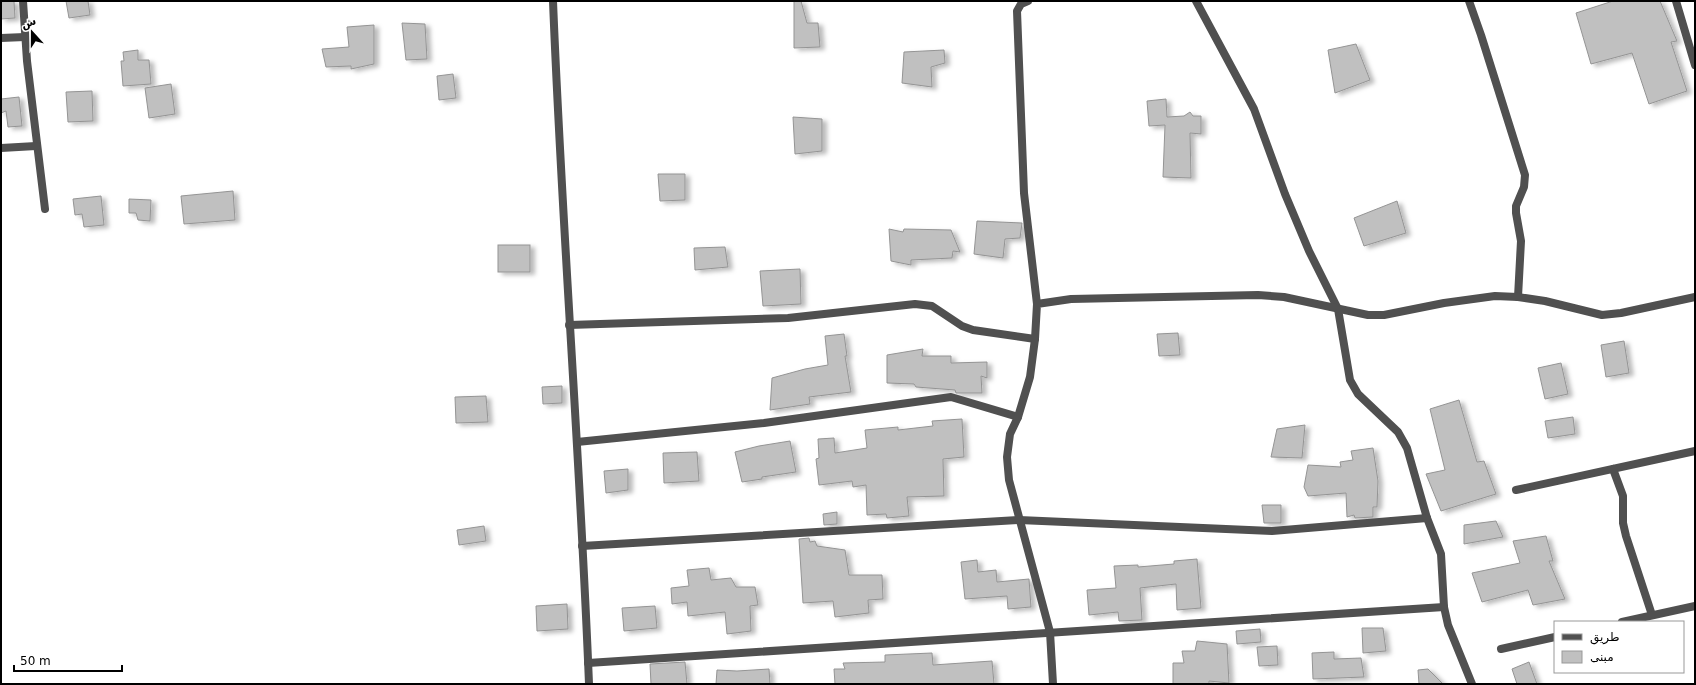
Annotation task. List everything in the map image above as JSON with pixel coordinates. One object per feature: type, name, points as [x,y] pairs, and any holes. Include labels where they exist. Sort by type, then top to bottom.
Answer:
[{"type":"street","points":[[23,1],[36,146],[45,209]]},
{"type":"street","points":[[553,1],[558,128],[577,442],[589,684]]},
{"type":"street","points":[[1028,1],[1021,4],[1017,11],[1024,193],[1037,304],[1035,340],[1030,377],[1018,417],[1010,434],[1007,457],[1009,480],[1050,632],[1053,684]]},
{"type":"street","points":[[1196,1],[1254,110],[1285,194],[1309,251],[1338,309],[1350,380],[1358,394],[1398,432],[1407,448],[1427,518],[1441,554],[1444,608],[1448,624],[1472,684]]},
{"type":"street","points":[[1469,1],[1525,175],[1524,186],[1516,206],[1521,241],[1518,297]]},
{"type":"street","points":[[1676,1],[1695,65]]},
{"type":"street","points":[[1,38],[26,37]]},
{"type":"street","points":[[1,148],[36,146]]},
{"type":"street","points":[[1037,304],[1078,299],[1258,295],[1284,297],[1368,315],[1384,315],[1452,302],[1495,296],[1518,297],[1545,301],[1602,315],[1621,313],[1695,297]]},
{"type":"street","points":[[569,325],[788,318],[915,304],[932,306],[962,326],[973,330],[1035,340]]},
{"type":"street","points":[[577,442],[764,423],[951,397],[1018,417]]},
{"type":"street","points":[[1516,490],[1695,451]]},
{"type":"street","points":[[1613,469],[1623,496],[1623,523],[1626,536],[1652,615]]},
{"type":"street","points":[[582,546],[1019,520],[1272,531],[1427,518]]},
{"type":"street","points":[[1626,621],[1695,606]]},
{"type":"street","points":[[588,663],[1050,632],[1444,608]]},
{"type":"street","points":[[1502,649],[1554,637]]},
{"type":"building","points":[[1,1],[14,1],[15,18],[1,19]]},
{"type":"building","points":[[66,1],[88,1],[90,15],[69,18]]},
{"type":"building","points":[[794,1],[801,1],[807,23],[818,23],[820,47],[794,48]]},
{"type":"building","points":[[1613,1],[1660,1],[1677,41],[1671,42],[1687,91],[1649,104],[1632,53],[1591,64],[1576,13]]},
{"type":"building","points":[[402,23],[425,24],[427,59],[406,60]]},
{"type":"building","points":[[374,25],[374,64],[351,69],[351,66],[326,67],[322,49],[349,47],[347,27]]},
{"type":"building","points":[[1356,44],[1370,80],[1335,93],[1328,50]]},
{"type":"building","points":[[138,50],[138,60],[149,60],[151,84],[123,86],[121,61],[124,61],[123,52]]},
{"type":"building","points":[[944,50],[945,63],[931,67],[932,87],[902,83],[904,52]]},
{"type":"building","points":[[453,74],[456,98],[439,100],[437,76]]},
{"type":"building","points":[[171,84],[175,114],[149,118],[145,88]]},
{"type":"building","points":[[92,91],[93,121],[68,122],[66,92]]},
{"type":"building","points":[[19,97],[22,126],[8,127],[6,111],[1,113],[1,99]]},
{"type":"building","points":[[1166,99],[1167,117],[1184,116],[1190,112],[1193,116],[1201,116],[1201,134],[1190,133],[1191,178],[1163,177],[1165,125],[1149,126],[1147,101]]},
{"type":"building","points":[[793,117],[822,119],[822,151],[795,154]]},
{"type":"building","points":[[658,174],[685,174],[685,200],[660,201]]},
{"type":"building","points":[[233,191],[235,220],[184,224],[181,196]]},
{"type":"building","points":[[101,196],[104,225],[84,227],[82,214],[75,215],[73,199]]},
{"type":"building","points":[[129,199],[151,200],[150,221],[138,220],[136,213],[129,213]]},
{"type":"building","points":[[1397,201],[1406,233],[1364,246],[1354,218]]},
{"type":"building","points":[[977,221],[1022,223],[1020,238],[1005,239],[1003,258],[974,254]]},
{"type":"building","points":[[889,229],[903,232],[904,229],[951,230],[960,252],[953,251],[952,258],[911,260],[911,265],[891,261]]},
{"type":"building","points":[[498,245],[530,245],[530,272],[498,272]]},
{"type":"building","points":[[725,247],[728,267],[695,270],[694,248]]},
{"type":"building","points":[[800,269],[801,304],[763,306],[760,271]]},
{"type":"building","points":[[1178,333],[1180,355],[1159,356],[1157,334]]},
{"type":"building","points":[[844,334],[847,356],[845,356],[851,392],[809,397],[810,404],[770,410],[772,378],[805,369],[828,365],[825,336]]},
{"type":"building","points":[[1624,341],[1629,373],[1606,377],[1601,345]]},
{"type":"building","points":[[923,349],[922,356],[951,356],[951,363],[987,362],[987,378],[981,376],[982,393],[956,393],[955,390],[916,387],[914,384],[887,383],[887,355]]},
{"type":"building","points":[[1561,363],[1568,394],[1545,399],[1538,368]]},
{"type":"building","points":[[562,386],[562,403],[543,404],[542,387]]},
{"type":"building","points":[[486,396],[488,422],[456,423],[455,397]]},
{"type":"building","points":[[1459,400],[1477,462],[1484,461],[1496,494],[1441,511],[1426,474],[1445,470],[1430,409]]},
{"type":"building","points":[[1573,417],[1575,434],[1548,438],[1545,421]]},
{"type":"building","points":[[962,419],[964,457],[943,459],[944,496],[907,497],[909,516],[887,518],[886,514],[867,515],[866,485],[853,487],[852,481],[819,485],[816,459],[819,458],[818,439],[834,438],[835,453],[867,448],[865,430],[898,427],[898,430],[933,426],[932,421]]},
{"type":"building","points":[[1305,425],[1302,458],[1271,457],[1277,429]]},
{"type":"building","points":[[790,441],[796,472],[762,477],[762,479],[742,482],[735,452]]},
{"type":"building","points":[[1373,448],[1378,481],[1377,507],[1373,507],[1373,517],[1355,518],[1354,515],[1347,517],[1346,493],[1308,496],[1304,487],[1308,465],[1341,467],[1340,462],[1353,460],[1351,451]]},
{"type":"building","points":[[697,452],[699,481],[664,483],[663,453]]},
{"type":"building","points":[[628,469],[628,490],[606,493],[604,471]]},
{"type":"building","points":[[1262,505],[1281,505],[1281,523],[1264,523]]},
{"type":"building","points":[[837,512],[837,524],[824,525],[823,514]]},
{"type":"building","points":[[1496,521],[1503,537],[1464,544],[1464,525]]},
{"type":"building","points":[[484,526],[486,541],[459,545],[457,530]]},
{"type":"building","points":[[1546,536],[1553,561],[1549,561],[1565,599],[1533,605],[1528,590],[1482,602],[1472,573],[1520,563],[1513,541]]},
{"type":"building","points":[[809,538],[810,542],[815,541],[817,546],[845,550],[849,575],[882,575],[883,599],[868,600],[869,613],[835,617],[833,601],[803,603],[799,539]]},
{"type":"building","points":[[1197,559],[1201,608],[1177,610],[1176,584],[1140,588],[1142,620],[1119,621],[1118,612],[1089,615],[1087,590],[1116,588],[1114,566],[1138,565],[1138,567],[1174,564],[1174,561]]},
{"type":"building","points":[[977,560],[978,572],[996,570],[997,582],[1029,579],[1031,607],[1008,609],[1007,596],[965,599],[961,562]]},
{"type":"building","points":[[709,568],[711,580],[731,578],[736,587],[755,587],[758,605],[750,606],[751,631],[727,634],[725,612],[688,616],[687,602],[672,604],[671,588],[689,586],[687,570]]},
{"type":"building","points":[[567,604],[568,629],[537,631],[536,606]]},
{"type":"building","points":[[655,606],[657,628],[624,631],[622,608]]},
{"type":"building","points":[[1362,628],[1383,628],[1386,651],[1363,653]]},
{"type":"building","points":[[1260,629],[1261,642],[1237,644],[1236,631]]},
{"type":"building","points":[[1197,641],[1227,644],[1229,683],[1209,681],[1209,684],[1173,684],[1173,663],[1184,663],[1182,651],[1195,651]]},
{"type":"building","points":[[1277,646],[1278,665],[1259,666],[1257,647]]},
{"type":"building","points":[[1334,652],[1334,659],[1361,658],[1364,677],[1313,679],[1312,653]]},
{"type":"building","points":[[932,653],[933,665],[992,661],[994,684],[835,684],[834,669],[845,669],[843,663],[885,662],[885,655]]},
{"type":"building","points":[[685,662],[687,684],[651,684],[650,664]]},
{"type":"building","points":[[1529,662],[1537,684],[1517,684],[1512,669]]},
{"type":"building","points":[[769,669],[770,684],[716,684],[717,670],[737,671]]},
{"type":"building","points":[[1428,669],[1443,684],[1419,684],[1418,670]]}]
